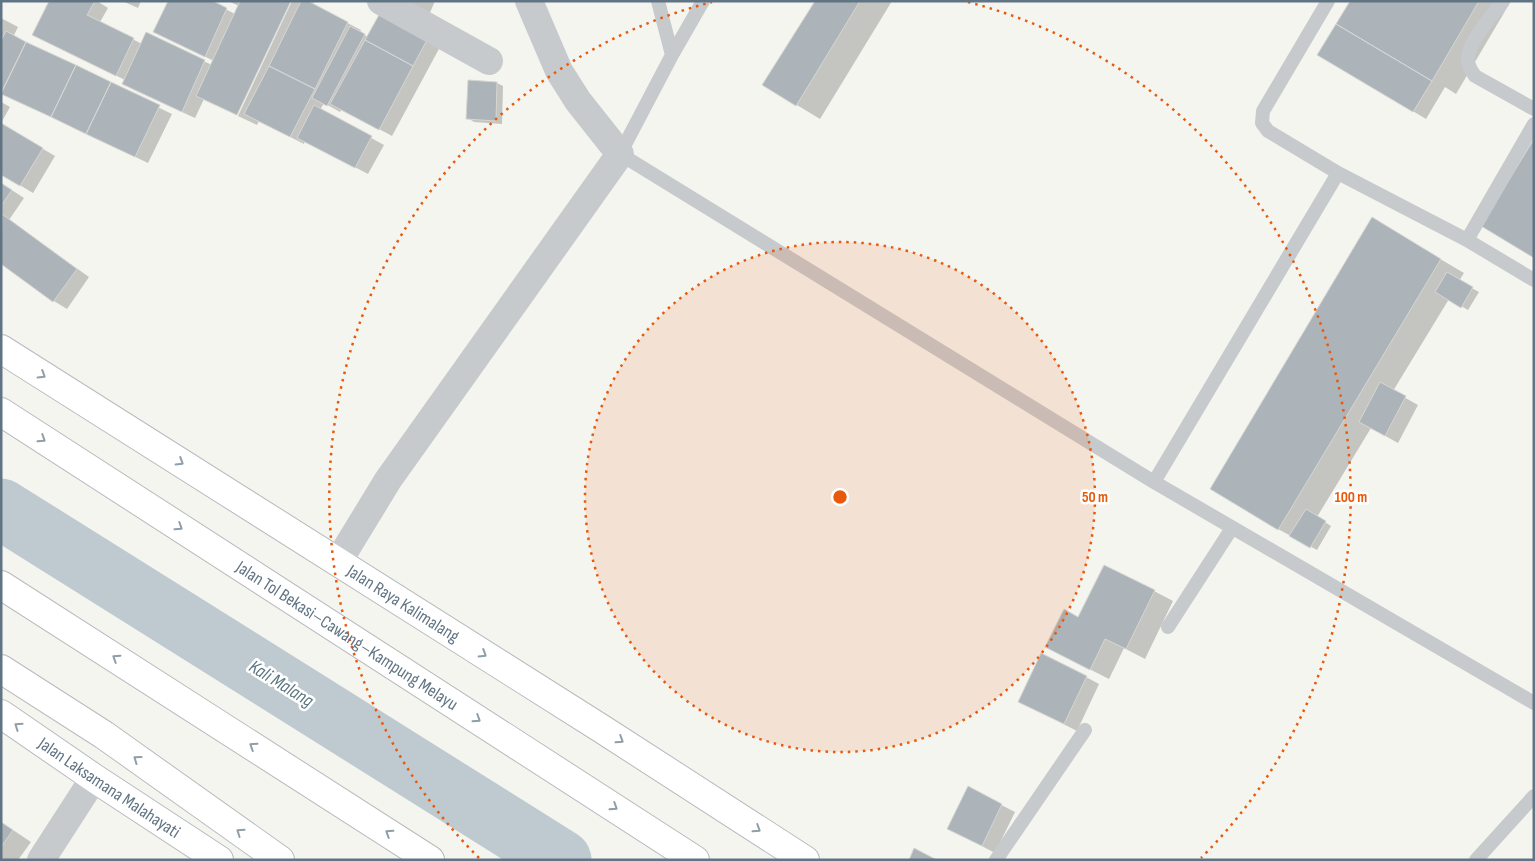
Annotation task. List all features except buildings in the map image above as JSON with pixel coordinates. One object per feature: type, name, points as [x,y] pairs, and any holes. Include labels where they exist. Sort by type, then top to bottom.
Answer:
[{"type":"main road","name":"Jalan Raya Kalimalang","points":[[1,348],[805,860]]},
{"type":"main road","name":"Jalan Tol Bekasi–Cawang–Kampung Melayu","points":[[1,412],[695,860]]},
{"type":"main road","points":[[1,585],[430,860]]},
{"type":"main road","points":[[1,669],[104,735],[280,860]]},
{"type":"main road","name":"Jalan Laksamana Malahayati","points":[[1,714],[219,860]]},
{"type":"street","points":[[381,1],[489,61]]},
{"type":"street","points":[[338,562],[388,480],[620,154],[578,101],[559,71],[529,1]]},
{"type":"street","points":[[41,860],[94,778]]},
{"type":"lane","points":[[658,1],[672,55]]},
{"type":"lane","points":[[703,1],[620,154],[1154,482],[1534,703]]},
{"type":"lane","points":[[1328,1],[1263,112],[1262,123],[1268,130],[1338,173],[1467,240],[1534,280]]},
{"type":"lane","points":[[1503,1],[1470,47],[1469,68],[1475,76],[1534,109]]},
{"type":"lane","points":[[1467,240],[1534,124]]},
{"type":"lane","points":[[1154,482],[1338,173]]},
{"type":"lane","points":[[1168,627],[1232,528]]},
{"type":"lane","points":[[996,860],[1085,730]]},
{"type":"lane","points":[[1476,860],[1534,796]]},
{"type":"waterway","name":"Kali Malang","points":[[1,509],[561,860]]}]
